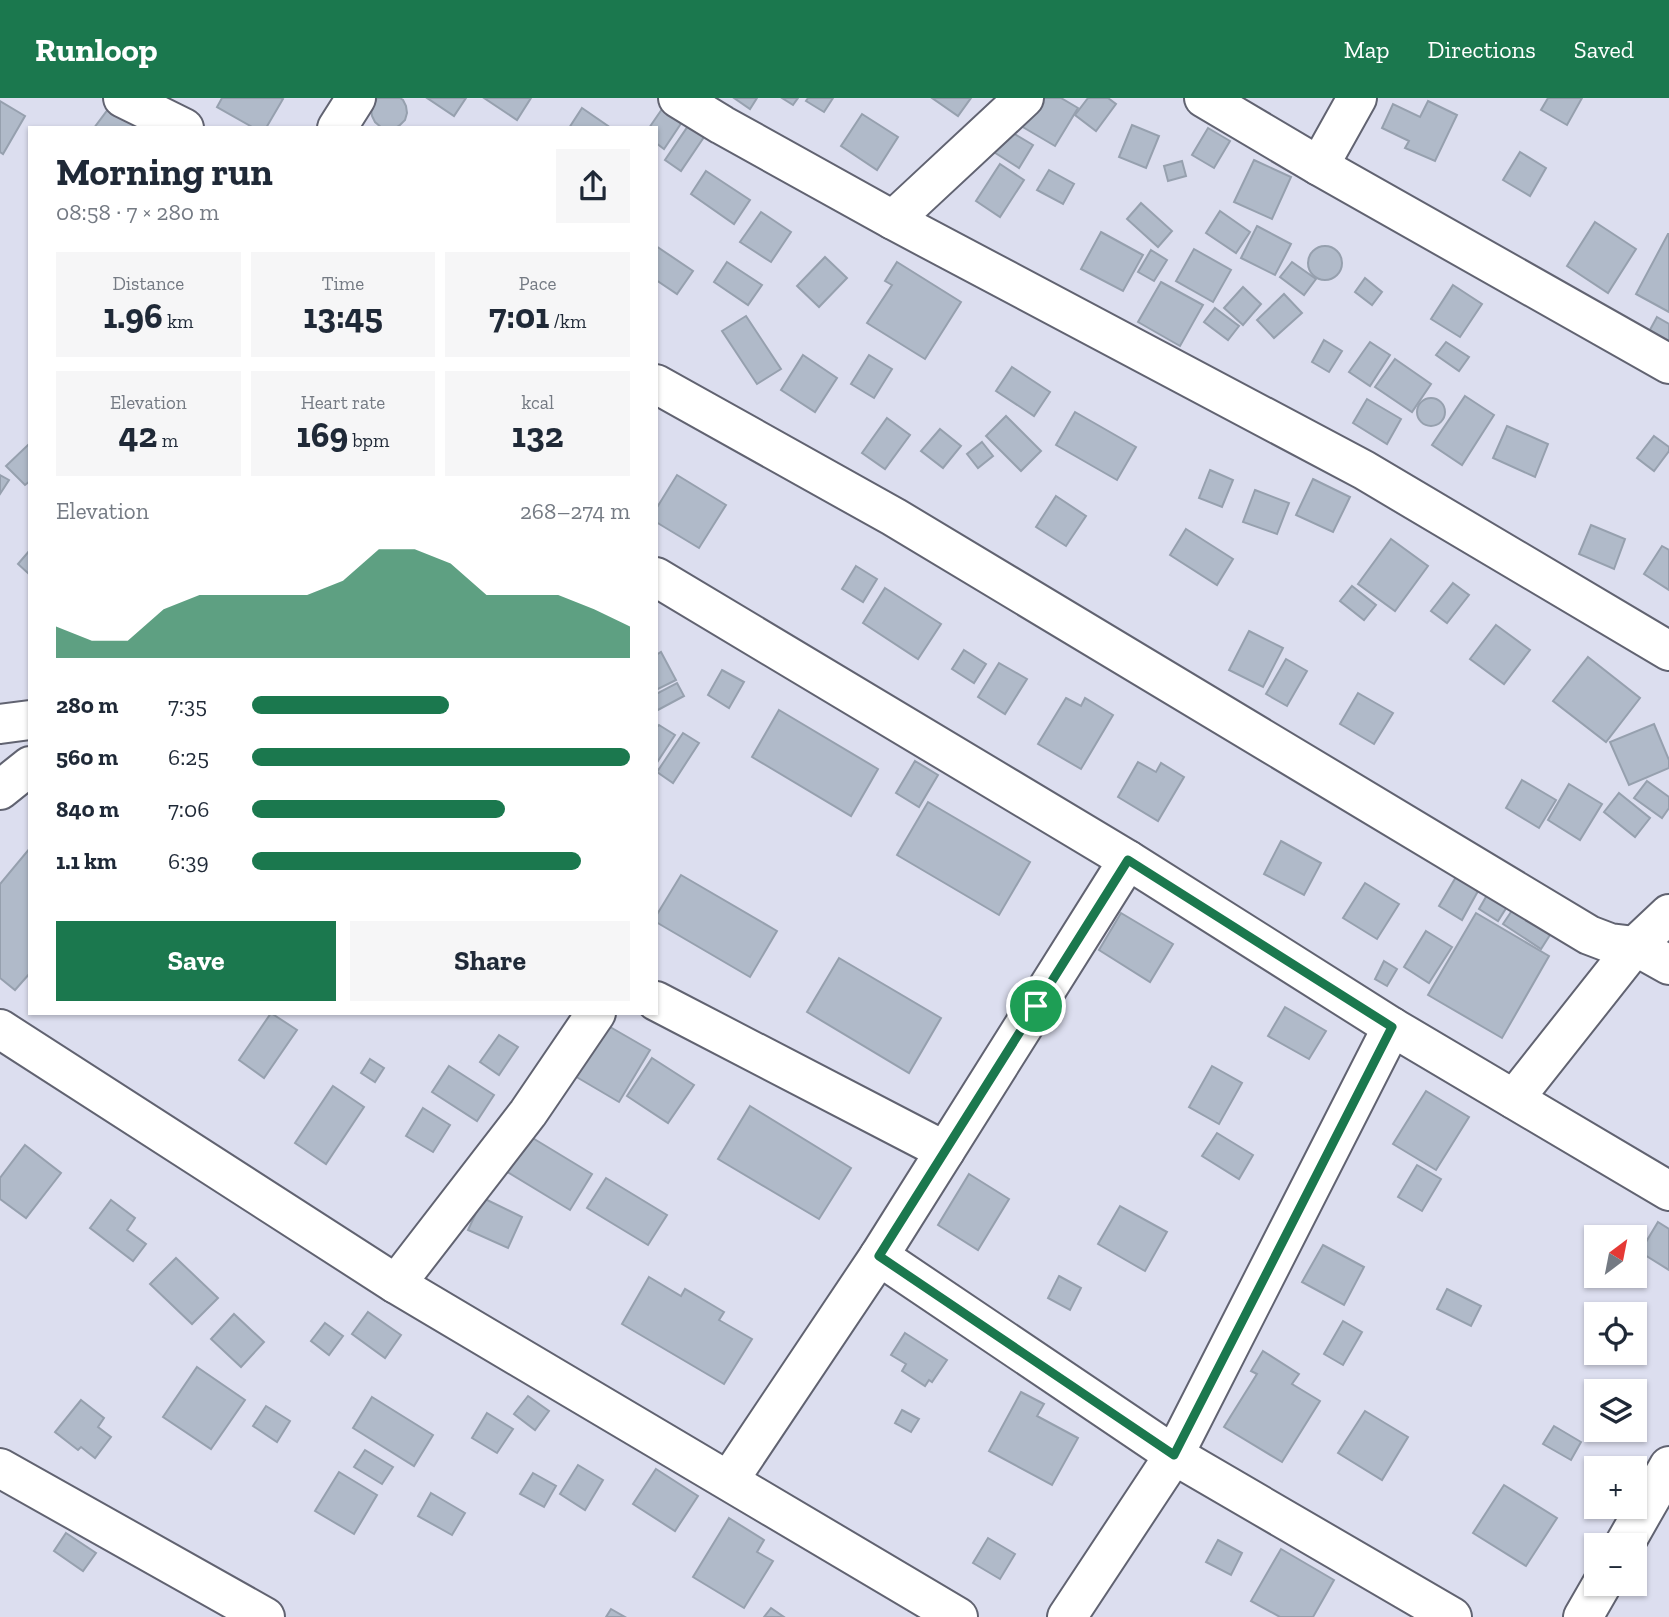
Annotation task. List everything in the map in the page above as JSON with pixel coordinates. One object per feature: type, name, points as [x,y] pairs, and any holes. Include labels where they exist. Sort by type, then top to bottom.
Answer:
[{"type":"street","points":[[124,98],[180,126]]},
{"type":"street","points":[[338,126],[356,98]]},
{"type":"street","points":[[678,98],[893,220],[1364,470],[1669,651]]},
{"type":"street","points":[[893,220],[1024,98]]},
{"type":"street","points":[[1204,98],[1669,364]]},
{"type":"street","points":[[1319,166],[1357,98]]},
{"type":"street","points":[[658,385],[894,517],[1589,935],[1610,943],[1636,946],[1669,965]]},
{"type":"street","points":[[658,578],[1128,860],[1392,1027],[1669,1191]]},
{"type":"street","points":[[0,724],[28,720]]},
{"type":"street","points":[[0,790],[28,768]]},
{"type":"street","points":[[729,1480],[879,1256],[1128,860]]},
{"type":"street","points":[[1514,1099],[1636,946],[1669,914]]},
{"type":"street","points":[[658,1002],[945,1151]]},
{"type":"street","points":[[396,1284],[528,1113],[595,1015]]},
{"type":"street","points":[[1067,1617],[1174,1455],[1392,1027]]},
{"type":"street","points":[[0,1028],[396,1284],[958,1617]]},
{"type":"street","points":[[879,1256],[1174,1455],[1452,1617]]},
{"type":"street","points":[[1631,1533],[1669,1465]]},
{"type":"street","points":[[0,1468],[265,1617]]},
{"type":"street","points":[[1583,1617],[1595,1596]]},
{"type":"building","points":[[222,98],[283,99],[267,126],[250,126],[217,107]]},
{"type":"building","points":[[377,98],[400,98],[407,113],[405,120],[398,126],[380,126],[375,122],[371,109]]},
{"type":"building","points":[[427,98],[466,98],[454,116]]},
{"type":"building","points":[[484,98],[531,98],[517,120]]},
{"type":"building","points":[[734,98],[757,98],[750,109]]},
{"type":"building","points":[[782,98],[798,98],[793,105]]},
{"type":"building","points":[[808,98],[833,98],[824,112],[806,101]]},
{"type":"building","points":[[932,98],[971,98],[958,116]]},
{"type":"building","points":[[1039,98],[1061,98],[1078,108],[1055,146],[1021,126]]},
{"type":"building","points":[[1088,98],[1108,98],[1116,104],[1096,131],[1075,115]]},
{"type":"building","points":[[1548,98],[1582,98],[1567,125],[1541,110]]},
{"type":"building","points":[[0,101],[25,116],[3,154],[0,152]]},
{"type":"building","points":[[1428,101],[1457,115],[1435,161],[1405,148],[1409,141],[1382,128],[1393,104],[1420,117]]},
{"type":"building","points":[[112,104],[140,126],[96,126]]},
{"type":"building","points":[[582,108],[608,126],[570,126]]},
{"type":"building","points":[[662,109],[682,122],[664,149],[658,144],[658,126],[650,126]]},
{"type":"building","points":[[862,114],[898,137],[877,170],[841,146]]},
{"type":"building","points":[[1132,125],[1159,136],[1146,168],[1119,157]]},
{"type":"building","points":[[688,126],[704,137],[681,171],[665,160]]},
{"type":"building","points":[[1003,127],[1033,145],[1019,168],[989,149]]},
{"type":"building","points":[[1208,128],[1230,141],[1214,168],[1192,155]]},
{"type":"building","points":[[1520,152],[1546,168],[1530,196],[1503,180]]},
{"type":"building","points":[[1254,160],[1291,177],[1272,219],[1234,202]]},
{"type":"building","points":[[1182,161],[1186,176],[1168,181],[1164,166]]},
{"type":"building","points":[[1000,164],[1024,180],[1000,217],[976,201]]},
{"type":"building","points":[[1049,170],[1074,184],[1063,204],[1037,190]]},
{"type":"building","points":[[706,171],[750,200],[734,224],[691,194]]},
{"type":"building","points":[[1141,203],[1172,231],[1158,247],[1127,219]]},
{"type":"building","points":[[1220,211],[1250,232],[1236,253],[1206,233]]},
{"type":"building","points":[[761,212],[791,232],[771,262],[740,242]]},
{"type":"building","points":[[1595,222],[1636,249],[1608,293],[1567,266]]},
{"type":"building","points":[[1257,226],[1291,244],[1275,275],[1241,258]]},
{"type":"building","points":[[1101,232],[1143,255],[1123,291],[1081,269]]},
{"type":"building","points":[[1669,234],[1669,312],[1636,294]]},
{"type":"building","points":[[1325,246],[1337,251],[1342,263],[1337,275],[1325,280],[1313,275],[1308,263],[1313,251]]},
{"type":"building","points":[[658,247],[693,271],[677,294],[658,281]]},
{"type":"building","points":[[1194,249],[1231,270],[1213,302],[1176,281]]},
{"type":"building","points":[[1151,250],[1167,260],[1154,281],[1138,272]]},
{"type":"building","points":[[825,257],[847,278],[819,307],[797,286]]},
{"type":"building","points":[[727,262],[762,285],[748,305],[714,282]]},
{"type":"building","points":[[897,262],[961,302],[925,359],[867,323],[892,285],[885,281]]},
{"type":"building","points":[[1292,262],[1316,279],[1304,295],[1280,277]]},
{"type":"building","points":[[1365,278],[1382,292],[1372,305],[1355,292]]},
{"type":"building","points":[[1161,282],[1203,305],[1180,346],[1138,322]]},
{"type":"building","points":[[1453,285],[1482,304],[1460,337],[1431,319]]},
{"type":"building","points":[[1243,287],[1261,304],[1243,325],[1224,308]]},
{"type":"building","points":[[1284,294],[1302,313],[1274,338],[1257,320]]},
{"type":"building","points":[[1215,308],[1239,326],[1228,340],[1204,322]]},
{"type":"building","points":[[746,316],[781,369],[757,384],[722,331]]},
{"type":"building","points":[[1657,317],[1669,324],[1669,350],[1646,337]]},
{"type":"building","points":[[1324,340],[1342,351],[1329,372],[1312,362]]},
{"type":"building","points":[[1370,342],[1390,355],[1370,386],[1349,372]]},
{"type":"building","points":[[1446,342],[1469,357],[1459,371],[1436,355]]},
{"type":"building","points":[[803,355],[837,378],[815,412],[781,390]]},
{"type":"building","points":[[869,355],[892,369],[874,398],[851,384]]},
{"type":"building","points":[[1395,359],[1431,384],[1412,412],[1375,387]]},
{"type":"building","points":[[1012,367],[1050,392],[1034,416],[996,391]]},
{"type":"building","points":[[1465,396],[1494,415],[1462,465],[1432,445]]},
{"type":"building","points":[[1431,398],[1441,402],[1445,412],[1441,422],[1431,426],[1421,422],[1417,412],[1421,402]]},
{"type":"building","points":[[1367,399],[1401,419],[1387,444],[1353,423]]},
{"type":"building","points":[[1075,412],[1136,447],[1117,480],[1056,445]]},
{"type":"building","points":[[1006,416],[1041,451],[1021,471],[986,436]]},
{"type":"building","points":[[887,418],[910,435],[885,469],[862,453]]},
{"type":"building","points":[[1507,426],[1548,444],[1535,477],[1493,458]]},
{"type":"building","points":[[940,429],[961,446],[943,468],[921,451]]},
{"type":"building","points":[[1654,436],[1669,447],[1669,451],[1654,471],[1637,458]]},
{"type":"building","points":[[982,442],[993,456],[978,468],[967,454]]},
{"type":"building","points":[[28,445],[28,483],[25,485],[6,466]]},
{"type":"building","points":[[1210,470],[1233,480],[1222,507],[1199,498]]},
{"type":"building","points":[[0,475],[9,480],[0,494]]},
{"type":"building","points":[[677,475],[726,505],[699,548],[658,523],[658,506]]},
{"type":"building","points":[[1313,479],[1350,497],[1333,532],[1296,515]]},
{"type":"building","points":[[1255,490],[1289,503],[1277,534],[1243,522]]},
{"type":"building","points":[[1056,496],[1086,516],[1066,546],[1036,527]]},
{"type":"building","points":[[1591,525],[1625,539],[1614,569],[1579,554]]},
{"type":"building","points":[[1186,529],[1233,559],[1217,585],[1170,555]]},
{"type":"building","points":[[1391,539],[1428,566],[1395,611],[1358,584]]},
{"type":"building","points":[[1662,546],[1669,550],[1669,590],[1644,574]]},
{"type":"building","points":[[28,552],[28,573],[18,564]]},
{"type":"building","points":[[856,566],[877,579],[863,602],[842,589]]},
{"type":"building","points":[[1453,583],[1469,595],[1447,623],[1431,611]]},
{"type":"building","points":[[1352,586],[1376,605],[1364,620],[1340,601]]},
{"type":"building","points":[[885,588],[941,624],[918,659],[863,623]]},
{"type":"building","points":[[1496,625],[1530,650],[1504,684],[1470,659]]},
{"type":"building","points":[[1249,631],[1283,648],[1263,687],[1229,670]]},
{"type":"building","points":[[964,650],[986,664],[974,683],[952,669]]},
{"type":"building","points":[[661,652],[676,680],[658,689],[658,654]]},
{"type":"building","points":[[1588,657],[1640,698],[1606,742],[1553,701]]},
{"type":"building","points":[[1286,659],[1307,671],[1287,706],[1266,694]]},
{"type":"building","points":[[999,663],[1027,679],[1005,714],[978,697]]},
{"type":"building","points":[[722,670],[744,682],[729,708],[708,695]]},
{"type":"building","points":[[677,683],[684,696],[658,710],[658,693]]},
{"type":"building","points":[[1358,693],[1393,713],[1374,744],[1340,724]]},
{"type":"building","points":[[1066,698],[1081,706],[1085,698],[1113,715],[1081,769],[1038,744]]},
{"type":"building","points":[[779,710],[878,769],[851,816],[752,757]]},
{"type":"building","points":[[1654,724],[1669,760],[1669,768],[1629,785],[1610,742]]},
{"type":"building","points":[[658,726],[675,735],[658,761]]},
{"type":"building","points":[[683,733],[699,743],[673,783],[658,770]]},
{"type":"building","points":[[915,761],[938,775],[919,807],[896,793]]},
{"type":"building","points":[[1138,762],[1156,772],[1161,763],[1184,777],[1158,821],[1118,797]]},
{"type":"building","points":[[1522,780],[1556,800],[1539,828],[1506,808]]},
{"type":"building","points":[[1647,781],[1669,797],[1669,808],[1662,818],[1634,798]]},
{"type":"building","points":[[1569,784],[1602,804],[1580,840],[1548,820]]},
{"type":"building","points":[[1619,793],[1650,818],[1635,837],[1604,812]]},
{"type":"building","points":[[928,802],[1030,862],[999,915],[897,855]]},
{"type":"building","points":[[1281,841],[1321,863],[1304,895],[1264,874]]},
{"type":"building","points":[[28,850],[28,975],[15,990],[0,978],[0,884]]},
{"type":"building","points":[[681,875],[777,931],[750,977],[658,923],[658,913]]},
{"type":"building","points":[[1456,877],[1478,891],[1462,920],[1439,906]]},
{"type":"building","points":[[1365,883],[1399,904],[1377,939],[1343,918]]},
{"type":"building","points":[[1490,890],[1510,902],[1498,921],[1479,909]]},
{"type":"building","points":[[1517,903],[1555,927],[1541,949],[1503,924]]},
{"type":"building","points":[[1121,913],[1173,944],[1150,982],[1099,950]]},
{"type":"building","points":[[1476,913],[1549,956],[1502,1038],[1428,995]]},
{"type":"building","points":[[1426,931],[1452,947],[1429,983],[1404,967]]},
{"type":"building","points":[[839,958],[941,1018],[909,1073],[807,1012]]},
{"type":"building","points":[[1384,961],[1397,969],[1387,986],[1375,979]]},
{"type":"building","points":[[1285,1007],[1326,1031],[1309,1059],[1268,1036]]},
{"type":"building","points":[[270,1015],[274,1015],[297,1030],[264,1078],[239,1060]]},
{"type":"building","points":[[598,1020],[650,1050],[619,1102],[568,1072]]},
{"type":"building","points":[[499,1035],[518,1047],[499,1075],[480,1062]]},
{"type":"building","points":[[652,1058],[694,1085],[668,1123],[627,1096]]},
{"type":"building","points":[[370,1059],[384,1068],[375,1082],[361,1073]]},
{"type":"building","points":[[449,1066],[494,1095],[477,1121],[432,1092]]},
{"type":"building","points":[[1212,1066],[1242,1083],[1219,1124],[1189,1107]]},
{"type":"building","points":[[333,1086],[364,1107],[326,1164],[295,1143]]},
{"type":"building","points":[[1426,1091],[1469,1117],[1436,1170],[1393,1144]]},
{"type":"building","points":[[750,1106],[851,1168],[819,1219],[718,1159]]},
{"type":"building","points":[[423,1108],[450,1125],[433,1152],[406,1136]]},
{"type":"building","points":[[1217,1133],[1253,1155],[1239,1179],[1202,1156]]},
{"type":"building","points":[[526,1134],[592,1174],[570,1210],[504,1170]]},
{"type":"building","points":[[25,1145],[61,1173],[26,1218],[0,1199],[0,1178]]},
{"type":"building","points":[[1417,1165],[1441,1179],[1422,1211],[1398,1197]]},
{"type":"building","points":[[969,1174],[1009,1199],[978,1250],[938,1225]]},
{"type":"building","points":[[606,1178],[667,1215],[648,1245],[587,1208]]},
{"type":"building","points":[[483,1198],[522,1217],[508,1248],[468,1230]]},
{"type":"building","points":[[111,1200],[135,1218],[127,1230],[146,1244],[133,1261],[90,1228]]},
{"type":"building","points":[[1120,1206],[1167,1232],[1145,1271],[1098,1244]]},
{"type":"building","points":[[1658,1222],[1669,1229],[1669,1270],[1647,1256],[1647,1240]]},
{"type":"building","points":[[1323,1245],[1364,1267],[1344,1305],[1302,1282]]},
{"type":"building","points":[[176,1258],[218,1298],[192,1324],[150,1284]]},
{"type":"building","points":[[1059,1276],[1081,1288],[1070,1310],[1048,1298]]},
{"type":"building","points":[[649,1277],[681,1296],[685,1289],[724,1312],[719,1320],[752,1339],[724,1384],[622,1324]]},
{"type":"building","points":[[1447,1289],[1481,1306],[1471,1326],[1437,1309]]},
{"type":"building","points":[[368,1312],[401,1335],[385,1358],[352,1334]]},
{"type":"building","points":[[234,1314],[264,1342],[241,1367],[211,1339]]},
{"type":"building","points":[[1343,1321],[1362,1332],[1343,1365],[1324,1354]]},
{"type":"building","points":[[325,1323],[343,1336],[329,1355],[311,1341]]},
{"type":"building","points":[[905,1333],[947,1360],[932,1382],[929,1380],[925,1386],[902,1371],[906,1364],[891,1355]]},
{"type":"building","points":[[1263,1351],[1299,1374],[1292,1384],[1320,1401],[1282,1462],[1224,1427],[1257,1374],[1251,1371]]},
{"type":"building","points":[[197,1367],[245,1400],[211,1449],[163,1417]]},
{"type":"building","points":[[1021,1392],[1044,1404],[1037,1416],[1078,1438],[1052,1485],[989,1451]]},
{"type":"building","points":[[528,1396],[549,1411],[535,1430],[514,1414]]},
{"type":"building","points":[[372,1397],[433,1435],[414,1466],[353,1428]]},
{"type":"building","points":[[81,1400],[104,1418],[98,1427],[111,1437],[95,1458],[81,1447],[78,1450],[55,1432]]},
{"type":"building","points":[[266,1406],[290,1421],[277,1442],[253,1426]]},
{"type":"building","points":[[902,1410],[919,1419],[911,1432],[895,1423]]},
{"type":"building","points":[[1365,1411],[1408,1437],[1382,1480],[1338,1453]]},
{"type":"building","points":[[487,1413],[513,1429],[497,1453],[472,1438]]},
{"type":"building","points":[[1554,1426],[1581,1442],[1571,1460],[1543,1444]]},
{"type":"building","points":[[365,1450],[393,1467],[382,1484],[354,1467]]},
{"type":"building","points":[[578,1465],[603,1480],[585,1510],[560,1494]]},
{"type":"building","points":[[656,1469],[698,1496],[675,1531],[633,1504]]},
{"type":"building","points":[[339,1472],[377,1495],[354,1534],[315,1511]]},
{"type":"building","points":[[533,1473],[556,1486],[544,1507],[520,1494]]},
{"type":"building","points":[[1504,1485],[1557,1518],[1526,1566],[1473,1533]]},
{"type":"building","points":[[431,1493],[465,1513],[452,1535],[418,1516]]},
{"type":"building","points":[[729,1518],[764,1540],[757,1552],[773,1561],[744,1608],[693,1577]]},
{"type":"building","points":[[66,1533],[96,1553],[83,1571],[54,1551]]},
{"type":"building","points":[[988,1538],[1015,1554],[1000,1579],[973,1563]]},
{"type":"building","points":[[1218,1540],[1242,1553],[1231,1575],[1206,1562]]},
{"type":"building","points":[[1281,1549],[1334,1580],[1313,1617],[1280,1617],[1251,1601]]},
{"type":"building","points":[[771,1608],[784,1617],[764,1617]]},
{"type":"building","points":[[611,1609],[625,1617],[606,1617]]},
{"type":"route","points":[[1128,860],[1392,1027],[1174,1455],[879,1256],[1036,1006],[1128,860]]}]
